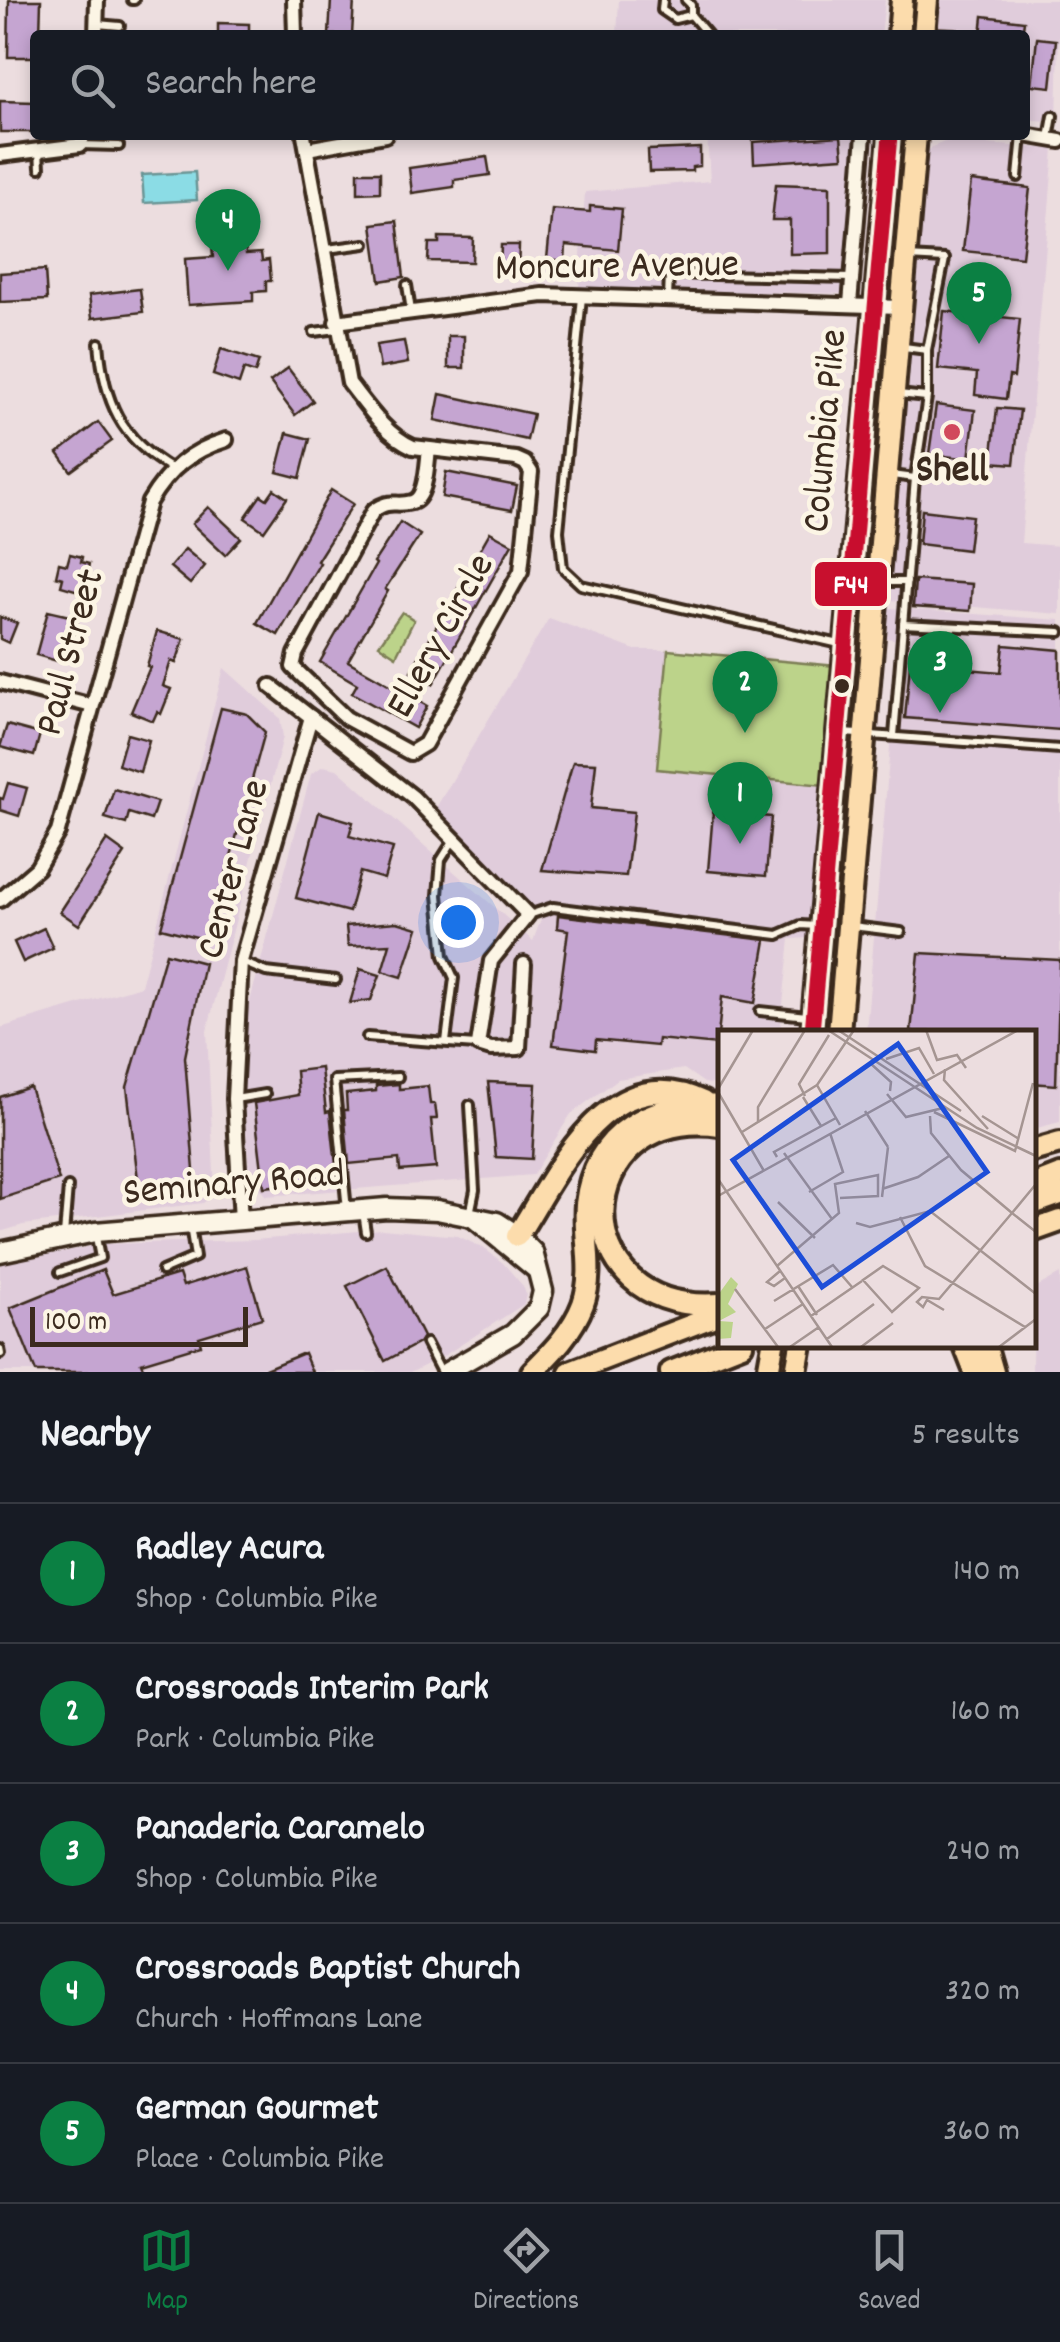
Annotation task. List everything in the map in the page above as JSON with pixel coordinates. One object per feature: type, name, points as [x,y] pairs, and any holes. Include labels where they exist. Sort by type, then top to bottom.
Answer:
[{"type":"main road","points":[[900,30],[902,0]]},
{"type":"main road","points":[[924,30],[927,0]]},
{"type":"main road","name":"Columbia Pike","points":[[813,1024],[890,140]]},
{"type":"main road","name":"Columbia Pike","points":[[839,1030],[916,140]]},
{"type":"main road","points":[[517,1236],[586,1131],[613,1106],[633,1095],[668,1090],[715,1106]]},
{"type":"main road","points":[[532,1372],[564,1338],[583,1304],[589,1275],[586,1206],[590,1186],[608,1148],[621,1133],[658,1110],[689,1104],[715,1106]]},
{"type":"main road","points":[[717,1312],[669,1301],[637,1284],[624,1272],[608,1244],[603,1211],[611,1177],[637,1142],[684,1122],[718,1124]]},
{"type":"main road","points":[[1035,1149],[1060,1144]]},
{"type":"main road","points":[[1035,1185],[1060,1175]]},
{"type":"main road","points":[[1035,1203],[1060,1194]]},
{"type":"main road","points":[[570,1372],[717,1312]]},
{"type":"main road","points":[[671,1372],[734,1347]]},
{"type":"main road","points":[[768,1372],[773,1347]]},
{"type":"main road","points":[[796,1372],[800,1347]]},
{"type":"main road","points":[[965,1347],[975,1372]]},
{"type":"main road","points":[[986,1347],[993,1372]]},
{"type":"street","points":[[96,29],[97,0]]},
{"type":"street","points":[[294,0],[294,30]]},
{"type":"street","points":[[0,154],[82,140]]},
{"type":"street","points":[[850,304],[864,140]]},
{"type":"street","name":"Ellery Circle","points":[[305,142],[349,383],[372,413],[404,443],[516,459],[531,472],[521,571],[425,744],[410,752],[346,718],[293,667],[296,654],[373,511],[385,502],[411,503],[418,499],[429,449]]},
{"type":"street","name":"Moncure Avenue","points":[[337,326],[523,297],[900,306]]},
{"type":"street","name":"Paul Street","points":[[0,900],[22,884],[58,832],[144,513],[172,469],[207,446],[226,440]]},
{"type":"street","points":[[0,682],[92,706]]},
{"type":"street","points":[[271,686],[412,798],[528,915],[491,961],[478,1045],[491,1049],[518,1048],[524,964]]},
{"type":"street","name":"Center Lane","points":[[240,1220],[234,1099],[241,962],[311,717]]},
{"type":"street","name":"Seminary Road","points":[[0,1252],[95,1232],[115,1223],[190,1224],[355,1211],[437,1210],[497,1222],[517,1236]]},
{"type":"street","points":[[472,1218],[536,1268]]},
{"type":"street","points":[[444,1372],[513,1334],[534,1316],[543,1291],[532,1250],[517,1236]]},
{"type":"lane","points":[[663,0],[665,15],[676,19],[691,15]]},
{"type":"lane","points":[[686,0],[691,15],[704,30]]},
{"type":"lane","points":[[96,29],[120,26]]},
{"type":"lane","points":[[1054,116],[1054,140]]},
{"type":"lane","points":[[82,140],[118,146]]},
{"type":"lane","points":[[1018,177],[1022,140]]},
{"type":"lane","points":[[38,150],[40,168]]},
{"type":"lane","points":[[324,250],[365,244]]},
{"type":"lane","points":[[894,736],[915,478],[927,397],[927,350],[945,259],[904,257]]},
{"type":"lane","points":[[668,299],[669,274],[852,278]]},
{"type":"lane","points":[[406,285],[412,312]]},
{"type":"lane","points":[[582,296],[559,531],[564,568],[581,585],[845,645]]},
{"type":"lane","points":[[314,332],[337,326]]},
{"type":"lane","points":[[99,343],[101,375],[117,418],[157,460],[172,469]]},
{"type":"lane","points":[[897,346],[927,350]]},
{"type":"lane","points":[[892,394],[927,397]]},
{"type":"lane","points":[[886,474],[915,478]]},
{"type":"lane","points":[[876,582],[907,582]]},
{"type":"lane","points":[[903,624],[1060,632]]},
{"type":"lane","points":[[837,733],[1060,749]]},
{"type":"lane","points":[[446,1042],[454,978],[444,956],[438,895],[441,860],[454,840]]},
{"type":"lane","points":[[528,915],[553,907],[778,934],[801,925],[821,926]]},
{"type":"lane","points":[[848,925],[901,932]]},
{"type":"lane","points":[[241,962],[266,972],[336,980]]},
{"type":"lane","points":[[760,1011],[813,1024]]},
{"type":"lane","points":[[366,1037],[478,1045]]},
{"type":"lane","points":[[366,1232],[355,1211],[334,1080],[398,1077]]},
{"type":"lane","points":[[234,1099],[265,1094]]},
{"type":"lane","points":[[470,1106],[472,1218]]},
{"type":"lane","points":[[64,1236],[68,1187]]},
{"type":"lane","points":[[162,1271],[195,1257],[190,1224]]},
{"type":"lane","points":[[60,1272],[100,1258],[95,1232]]},
{"type":"lane","points":[[426,1343],[444,1372]]},
{"type":"shaded area","points":[[619,0],[885,0],[882,30],[617,30]]},
{"type":"shaded area","points":[[936,0],[1060,0],[1057,122],[1030,119],[1030,30],[933,30]]},
{"type":"shaded area","points":[[707,140],[870,140],[856,294],[579,288],[585,192],[710,181]]},
{"type":"shaded area","points":[[947,141],[1054,149],[1021,543],[1060,546],[1060,614],[890,600],[924,157],[932,147]]},
{"type":"shaded area","points":[[889,608],[1060,620],[1060,1122],[1035,1128],[1035,1030],[866,1030],[899,640],[887,638]]},
{"type":"shaded area","points":[[549,618],[635,650],[668,650],[658,769],[824,785],[811,938],[790,939],[780,1030],[718,1030],[718,1085],[704,1083],[684,1069],[618,1079],[571,1114],[533,1175],[266,1196],[250,1178],[239,1042],[311,774],[323,766],[337,769],[533,941],[544,911],[528,915],[431,816]]},
{"type":"shaded area","points":[[224,668],[280,718],[283,737],[207,1031],[215,1194],[203,1203],[23,1225],[0,1232],[0,1028],[141,986]]},
{"type":"shaded area","points":[[382,1229],[458,1236],[485,1249],[523,1286],[524,1304],[412,1372],[0,1372],[0,1264],[104,1244],[255,1240]]},
{"type":"shaded area","points":[[1060,1274],[1060,1372],[1032,1372],[1035,1288]]},
{"type":"green space","points":[[402,612],[414,620],[396,656],[379,645]]},
{"type":"green space","points":[[668,650],[836,666],[824,785],[657,769]]},
{"type":"water","points":[[195,172],[197,200],[144,203],[142,175]]},
{"type":"building","points":[[9,0],[41,0],[40,30],[30,30],[30,57],[8,57]]},
{"type":"building","points":[[331,0],[354,0],[352,30],[329,30]]},
{"type":"building","points":[[983,16],[1024,21],[1023,30],[982,30]]},
{"type":"building","points":[[218,23],[249,24],[249,30],[218,30]]},
{"type":"building","points":[[1037,38],[1056,40],[1051,87],[1032,85]]},
{"type":"building","points":[[0,101],[30,102],[30,132],[0,132]]},
{"type":"building","points":[[841,140],[843,157],[754,163],[753,142]]},
{"type":"building","points":[[700,148],[700,166],[692,167],[692,171],[649,172],[648,150]]},
{"type":"building","points":[[487,157],[490,175],[454,180],[454,187],[412,193],[409,168]]},
{"type":"building","points":[[358,172],[380,172],[380,192],[358,193]]},
{"type":"building","points":[[971,181],[1030,188],[1022,257],[963,251]]},
{"type":"building","points":[[776,184],[830,186],[830,253],[790,254],[790,220],[772,220]]},
{"type":"building","points":[[590,206],[622,209],[618,250],[566,245],[565,261],[547,259],[552,209],[590,212]]},
{"type":"building","points":[[397,221],[404,277],[380,281],[372,224]]},
{"type":"building","points":[[439,237],[473,238],[472,262],[428,261],[429,243],[439,243]]},
{"type":"building","points":[[245,243],[246,254],[261,253],[262,261],[269,260],[271,281],[266,281],[266,291],[253,292],[253,301],[188,305],[185,259],[213,257],[212,245]]},
{"type":"building","points":[[501,245],[519,245],[518,273],[500,273]]},
{"type":"building","points":[[45,270],[47,300],[0,302],[0,273]]},
{"type":"building","points":[[140,289],[143,312],[92,318],[89,295]]},
{"type":"building","points":[[944,311],[1020,319],[1014,377],[1009,376],[1006,399],[975,395],[977,373],[938,369]]},
{"type":"building","points":[[448,336],[464,336],[464,368],[448,368]]},
{"type":"building","points":[[404,341],[408,363],[380,368],[376,345]]},
{"type":"building","points":[[221,349],[259,361],[255,373],[244,369],[239,384],[213,375]]},
{"type":"building","points":[[288,368],[313,401],[295,415],[270,382]]},
{"type":"building","points":[[440,394],[533,414],[527,440],[435,420]]},
{"type":"building","name":"Shell","points":[[936,405],[975,410],[969,459],[929,454]]},
{"type":"building","points":[[997,408],[1020,410],[1014,464],[991,462]]},
{"type":"building","points":[[98,422],[112,441],[71,471],[58,453]]},
{"type":"building","points":[[287,433],[310,439],[300,478],[277,472]]},
{"type":"building","points":[[446,472],[517,486],[512,510],[442,497]]},
{"type":"building","points":[[274,489],[287,498],[264,531],[245,518],[261,495],[267,499]]},
{"type":"building","points":[[331,490],[353,504],[278,635],[257,623]]},
{"type":"building","points":[[208,507],[241,538],[225,555],[192,524]]},
{"type":"building","points":[[922,510],[972,516],[968,550],[919,544]]},
{"type":"building","points":[[400,522],[420,535],[385,589],[388,591],[348,661],[427,706],[415,728],[352,693],[357,684],[320,662]]},
{"type":"building","points":[[490,532],[512,544],[433,684],[411,671]]},
{"type":"building","points":[[185,549],[205,566],[190,584],[170,567]]},
{"type":"building","points":[[70,554],[89,564],[82,592],[61,586],[63,578],[56,576],[59,563],[67,565]]},
{"type":"building","points":[[915,580],[972,584],[970,611],[913,607]]},
{"type":"building","points":[[48,611],[78,618],[72,647],[62,644],[57,661],[36,655]]},
{"type":"building","points":[[0,617],[17,623],[9,643],[0,639]]},
{"type":"building","points":[[157,631],[184,639],[163,686],[171,689],[161,714],[157,712],[153,721],[131,712],[150,667],[147,666]]},
{"type":"building","points":[[1004,645],[1060,650],[1060,730],[905,718],[910,664],[1001,672]]},
{"type":"building","points":[[221,708],[247,714],[265,732],[208,940],[161,928]]},
{"type":"building","points":[[7,725],[40,734],[34,756],[0,747]]},
{"type":"building","points":[[127,734],[149,740],[140,772],[118,765]]},
{"type":"building","points":[[573,762],[596,763],[591,808],[634,812],[626,876],[542,870]]},
{"type":"building","points":[[8,783],[27,788],[19,816],[0,810],[0,798],[3,799]]},
{"type":"building","points":[[114,789],[157,802],[151,820],[129,813],[126,824],[105,818]]},
{"type":"building","points":[[319,812],[353,822],[349,836],[393,848],[384,879],[360,872],[349,912],[296,898]]},
{"type":"building","points":[[713,812],[771,817],[766,876],[708,871]]},
{"type":"building","points":[[107,840],[125,853],[79,925],[60,912]]},
{"type":"building","points":[[558,915],[766,940],[755,1003],[722,997],[717,1045],[658,1039],[657,1046],[596,1040],[595,1050],[553,1045],[568,930],[557,928]]},
{"type":"building","points":[[397,922],[418,928],[402,977],[382,971],[390,944],[348,946],[346,926]]},
{"type":"building","points":[[44,928],[53,948],[23,962],[14,942]]},
{"type":"building","points":[[166,953],[204,963],[185,1057],[195,1183],[139,1188],[127,1087]]},
{"type":"building","points":[[919,953],[1060,960],[1056,1085],[1035,1083],[1035,1030],[911,1030]]},
{"type":"building","points":[[360,969],[380,975],[371,1000],[350,1003]]},
{"type":"building","points":[[321,1068],[336,1165],[332,1166],[333,1179],[264,1187],[254,1103],[298,1095],[296,1071]]},
{"type":"building","points":[[488,1082],[536,1084],[532,1159],[496,1157]]},
{"type":"building","points":[[399,1084],[399,1089],[428,1086],[437,1119],[431,1119],[436,1168],[400,1171],[399,1159],[349,1164],[346,1094]]},
{"type":"building","points":[[30,1087],[59,1180],[0,1199],[0,1097]]},
{"type":"building","points":[[247,1266],[262,1318],[199,1337],[201,1345],[141,1363],[145,1372],[36,1372],[10,1308],[103,1270],[113,1294],[179,1274],[183,1286]]},
{"type":"building","points":[[387,1266],[423,1337],[385,1361],[347,1286]]},
{"type":"building","points":[[304,1353],[312,1372],[258,1372]]},
{"type":"transit line","name":"F44","points":[[812,1030],[890,140]]},
{"type":"place","name":"Crossroads Baptist Church","points":[[228,271]]},
{"type":"place","name":"German Gourmet","points":[[979,344]]},
{"type":"place","name":"Shell","points":[[952,432]]},
{"type":"place","name":"Panaderia Caramelo","points":[[940,713]]},
{"type":"place","name":"Crossroads Interim Park","points":[[745,733]]},
{"type":"place","name":"Radley Acura","points":[[740,844]]}]
